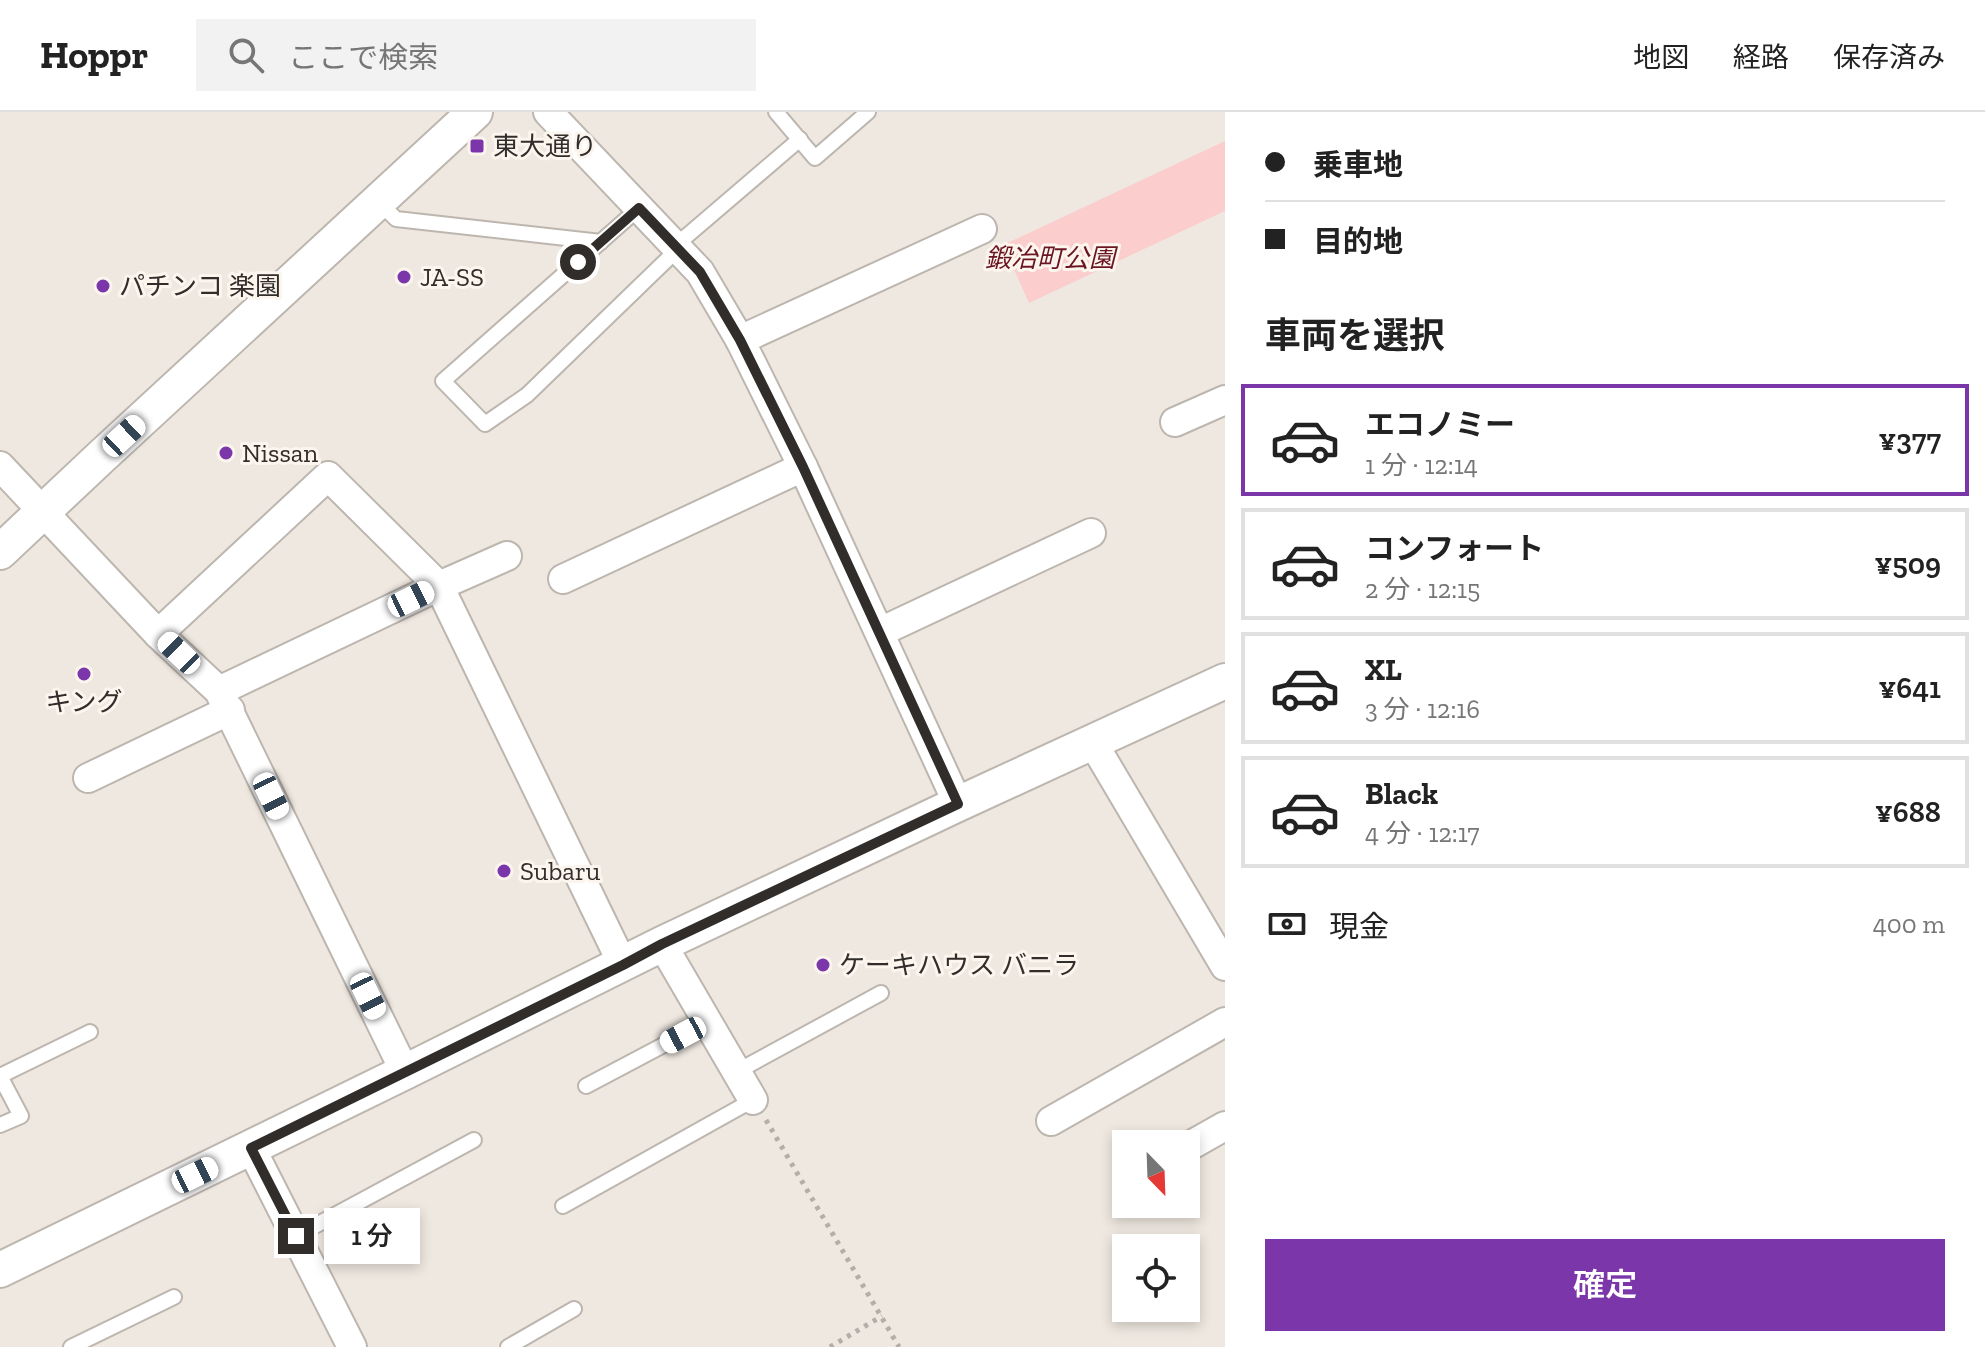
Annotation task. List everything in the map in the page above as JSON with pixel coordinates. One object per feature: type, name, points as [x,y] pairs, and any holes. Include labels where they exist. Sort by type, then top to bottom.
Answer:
[{"type":"street","points":[[0,552],[475,112]]},
{"type":"street","points":[[548,112],[700,272],[740,340],[803,467],[958,804]]},
{"type":"street","points":[[740,340],[982,229]]},
{"type":"street","points":[[1175,422],[1225,400]]},
{"type":"street","points":[[0,466],[224,701],[405,1072]]},
{"type":"street","points":[[563,579],[803,467]]},
{"type":"street","points":[[158,634],[328,476],[439,586],[623,965]]},
{"type":"street","points":[[880,632],[1091,533]]},
{"type":"street","points":[[88,778],[439,586],[507,556]]},
{"type":"street","points":[[0,1270],[662,944],[1225,681]]},
{"type":"street","points":[[1093,743],[1225,966]]},
{"type":"street","points":[[662,944],[753,1100]]},
{"type":"street","points":[[1051,1121],[1225,1022]]},
{"type":"street","points":[[1200,1140],[1225,1126]]},
{"type":"street","points":[[251,1148],[352,1347]]},
{"type":"lane","points":[[776,112],[815,158],[868,112]]},
{"type":"lane","points":[[639,208],[443,381],[485,424],[527,395],[677,248],[800,139]]},
{"type":"lane","points":[[378,201],[396,219],[601,242]]},
{"type":"lane","points":[[736,1072],[881,993]]},
{"type":"lane","points":[[586,1086],[707,1022]]},
{"type":"lane","points":[[0,1125],[21,1116],[0,1076],[90,1032]]},
{"type":"lane","points":[[563,1206],[753,1100]]},
{"type":"lane","points":[[296,1236],[474,1140]]},
{"type":"lane","points":[[71,1347],[174,1297]]},
{"type":"lane","points":[[508,1347],[574,1309]]},
{"type":"path","points":[[753,1100],[899,1347]]},
{"type":"path","points":[[830,1347],[882,1316]]},
{"type":"green space","name":"鍛冶町公園","points":[[1225,141],[1225,211],[1029,303],[1003,245]]},
{"type":"place","name":"東大通り","points":[[477,146]]},
{"type":"place","name":"JA-SS","points":[[404,277]]},
{"type":"place","name":"パチンコ 楽園","points":[[103,286]]},
{"type":"place","name":"Nissan","points":[[226,453]]},
{"type":"place","name":"キング","points":[[84,674]]},
{"type":"place","name":"Subaru","points":[[504,871]]},
{"type":"place","name":"ケーキハウス バニラ","points":[[823,965]]},
{"type":"route","points":[[296,1236],[251,1148],[662,944],[958,804],[803,467],[740,340],[700,272],[639,208],[578,262]]}]
